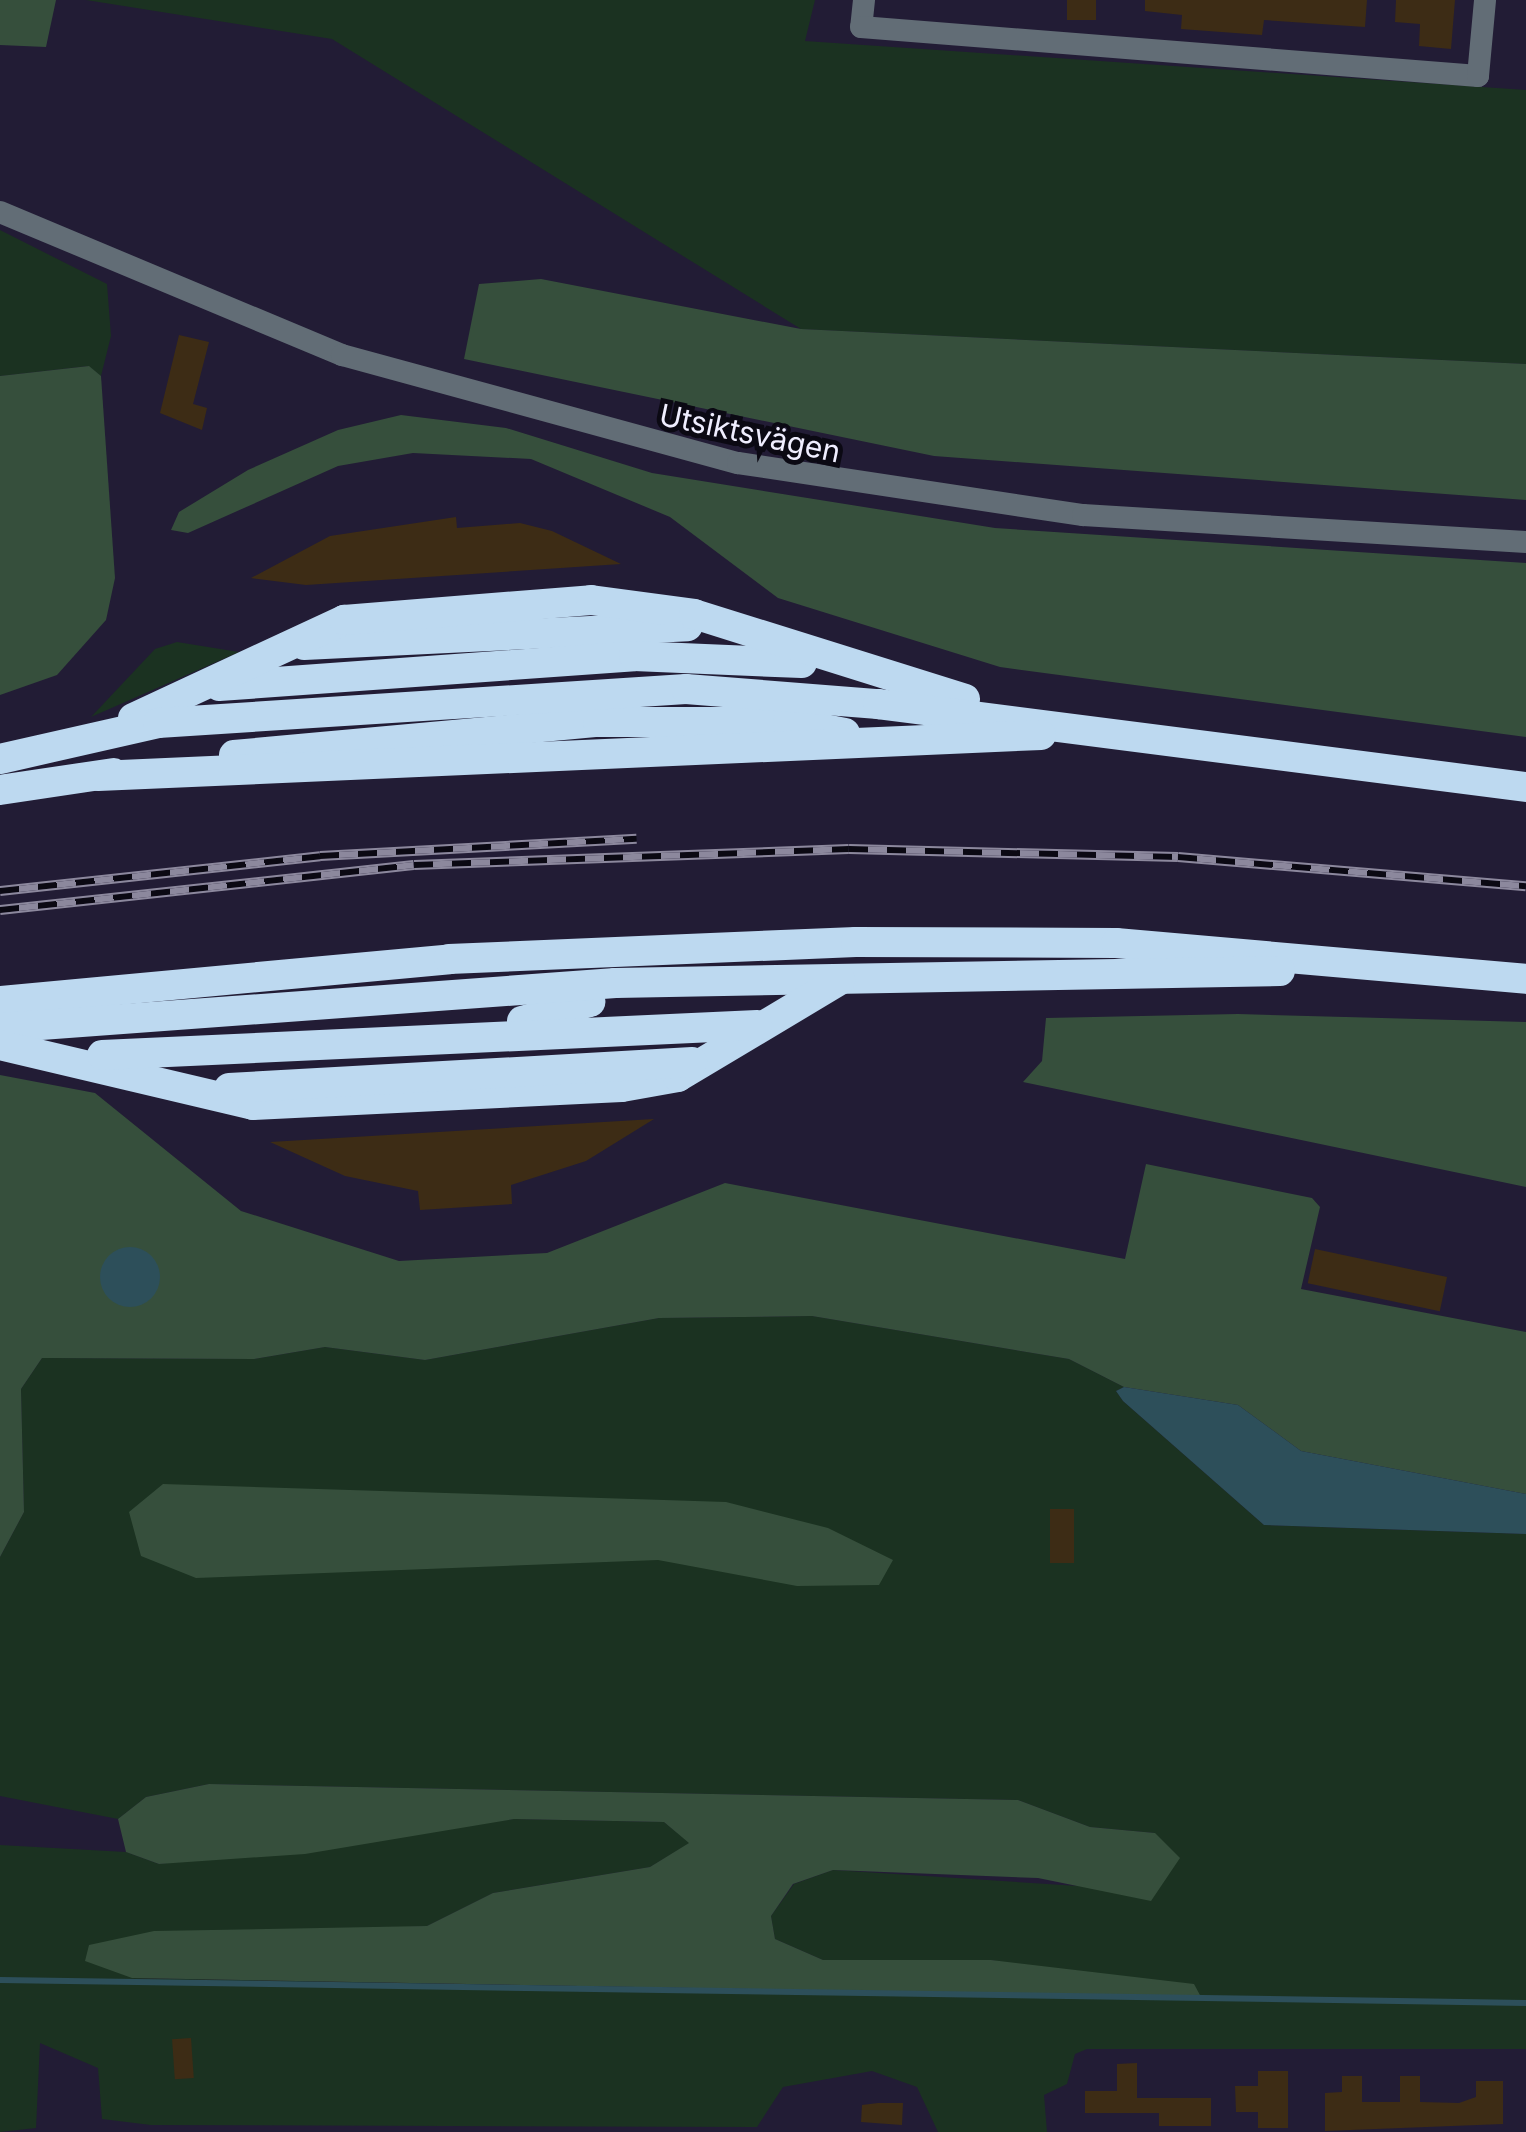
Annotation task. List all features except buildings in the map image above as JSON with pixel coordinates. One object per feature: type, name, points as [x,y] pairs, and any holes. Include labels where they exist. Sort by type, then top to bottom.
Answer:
[{"type":"highway","points":[[88,738],[283,646],[375,614],[591,600],[660,605],[854,668],[1099,731]]},
{"type":"highway","points":[[238,668],[593,643],[793,647]]},
{"type":"highway","points":[[199,688],[634,656],[854,668]]},
{"type":"highway","points":[[157,708],[668,672],[791,679],[878,704]]},
{"type":"highway","points":[[0,759],[158,724],[596,690],[878,704],[1526,788]]},
{"type":"highway","points":[[0,790],[98,776],[377,720],[878,704]]},
{"type":"highway","points":[[98,776],[598,738],[974,742],[1099,731]]},
{"type":"highway","points":[[0,1001],[448,943],[612,933],[856,942],[1116,942],[1526,982]]},
{"type":"highway","points":[[0,1032],[857,974],[1301,972],[1526,982]]},
{"type":"highway","points":[[0,1045],[115,1069],[191,1091],[718,1053],[814,990],[857,974]]},
{"type":"highway","points":[[0,1032],[814,990]]},
{"type":"highway","points":[[39,1052],[203,1056],[547,1026],[590,1002]]},
{"type":"highway","points":[[0,1032],[202,1041],[547,1026],[758,1025]]},
{"type":"highway","points":[[115,1069],[718,1053]]},
{"type":"street","points":[[864,0],[861,27],[1478,76],[1485,0]]},
{"type":"street","name":"Utsiktsvägen","points":[[0,212],[342,354],[738,464],[1083,515],[1526,542]]},
{"type":"green space","points":[[0,0],[56,0],[46,47],[0,45]]},
{"type":"green space","points":[[86,0],[815,0],[805,41],[1526,90],[1526,364],[801,329],[332,39]]},
{"type":"green space","points":[[0,230],[107,284],[111,336],[101,376],[88,366],[0,376]]},
{"type":"green space","points":[[541,279],[801,329],[1526,364],[1526,500],[934,456],[464,359],[479,284]]},
{"type":"green space","points":[[89,366],[101,376],[115,578],[106,620],[57,675],[0,695],[0,376]]},
{"type":"green space","points":[[401,415],[506,428],[652,473],[995,528],[1526,563],[1526,737],[1000,667],[778,598],[670,517],[531,459],[413,453],[338,466],[188,533],[171,530],[179,512],[248,470],[338,430]]},
{"type":"green space","points":[[177,642],[239,652],[91,717],[155,649]]},
{"type":"green space","points":[[1238,1014],[1526,1022],[1526,1187],[1023,1082],[1042,1061],[1046,1018]]},
{"type":"green space","points":[[0,1075],[95,1093],[241,1211],[399,1261],[547,1253],[725,1183],[1125,1259],[1146,1164],[1312,1198],[1320,1207],[1301,1289],[1526,1332],[1526,1494],[1301,1451],[1238,1405],[1124,1387],[1069,1359],[812,1316],[659,1318],[425,1360],[325,1347],[254,1359],[42,1358],[21,1389],[24,1512],[0,1557]]},
{"type":"green space","points":[[812,1316],[1069,1359],[1124,1387],[1116,1391],[1123,1401],[1264,1525],[1526,1534],[1526,2049],[1087,2049],[1075,2054],[1067,2084],[1044,2095],[1047,2132],[938,2132],[917,2087],[872,2071],[783,2087],[757,2127],[151,2125],[102,2119],[98,2068],[40,2043],[36,2128],[0,2132],[0,1845],[126,1852],[159,1864],[514,1819],[664,1822],[690,1843],[650,1867],[493,1893],[427,1926],[332,1931],[132,1978],[1200,1998],[991,1960],[823,1960],[775,1939],[771,1916],[794,1884],[833,1870],[1094,1887],[1155,1833],[1090,1827],[1018,1800],[209,1784],[146,1797],[118,1819],[0,1796],[0,1557],[24,1512],[21,1389],[42,1358],[254,1359],[325,1347],[425,1360],[659,1318]]},
{"type":"green space","points":[[163,1484],[726,1502],[828,1528],[893,1560],[879,1585],[797,1586],[658,1560],[196,1578],[141,1556],[129,1512]]},
{"type":"green space","points":[[209,1784],[1018,1800],[1090,1827],[1155,1833],[1180,1858],[1151,1901],[1038,1878],[833,1870],[793,1884],[771,1916],[775,1939],[823,1960],[991,1960],[1194,1984],[1201,1997],[132,1978],[85,1961],[89,1945],[154,1931],[427,1926],[493,1893],[650,1867],[689,1843],[664,1822],[514,1819],[305,1854],[159,1864],[126,1852],[118,1819],[146,1797]]},
{"type":"water","points":[[130,1247],[151,1256],[160,1277],[151,1298],[130,1307],[109,1298],[100,1277],[109,1256]]},
{"type":"water","points":[[1124,1387],[1238,1405],[1301,1451],[1526,1494],[1526,1534],[1264,1525],[1123,1401],[1116,1391]]},
{"type":"waterway","points":[[0,1980],[1526,2003]]},
{"type":"railway","points":[[0,891],[320,856],[637,839]]},
{"type":"railway","points":[[0,910],[414,865],[849,849],[1178,857],[1526,886]]}]
